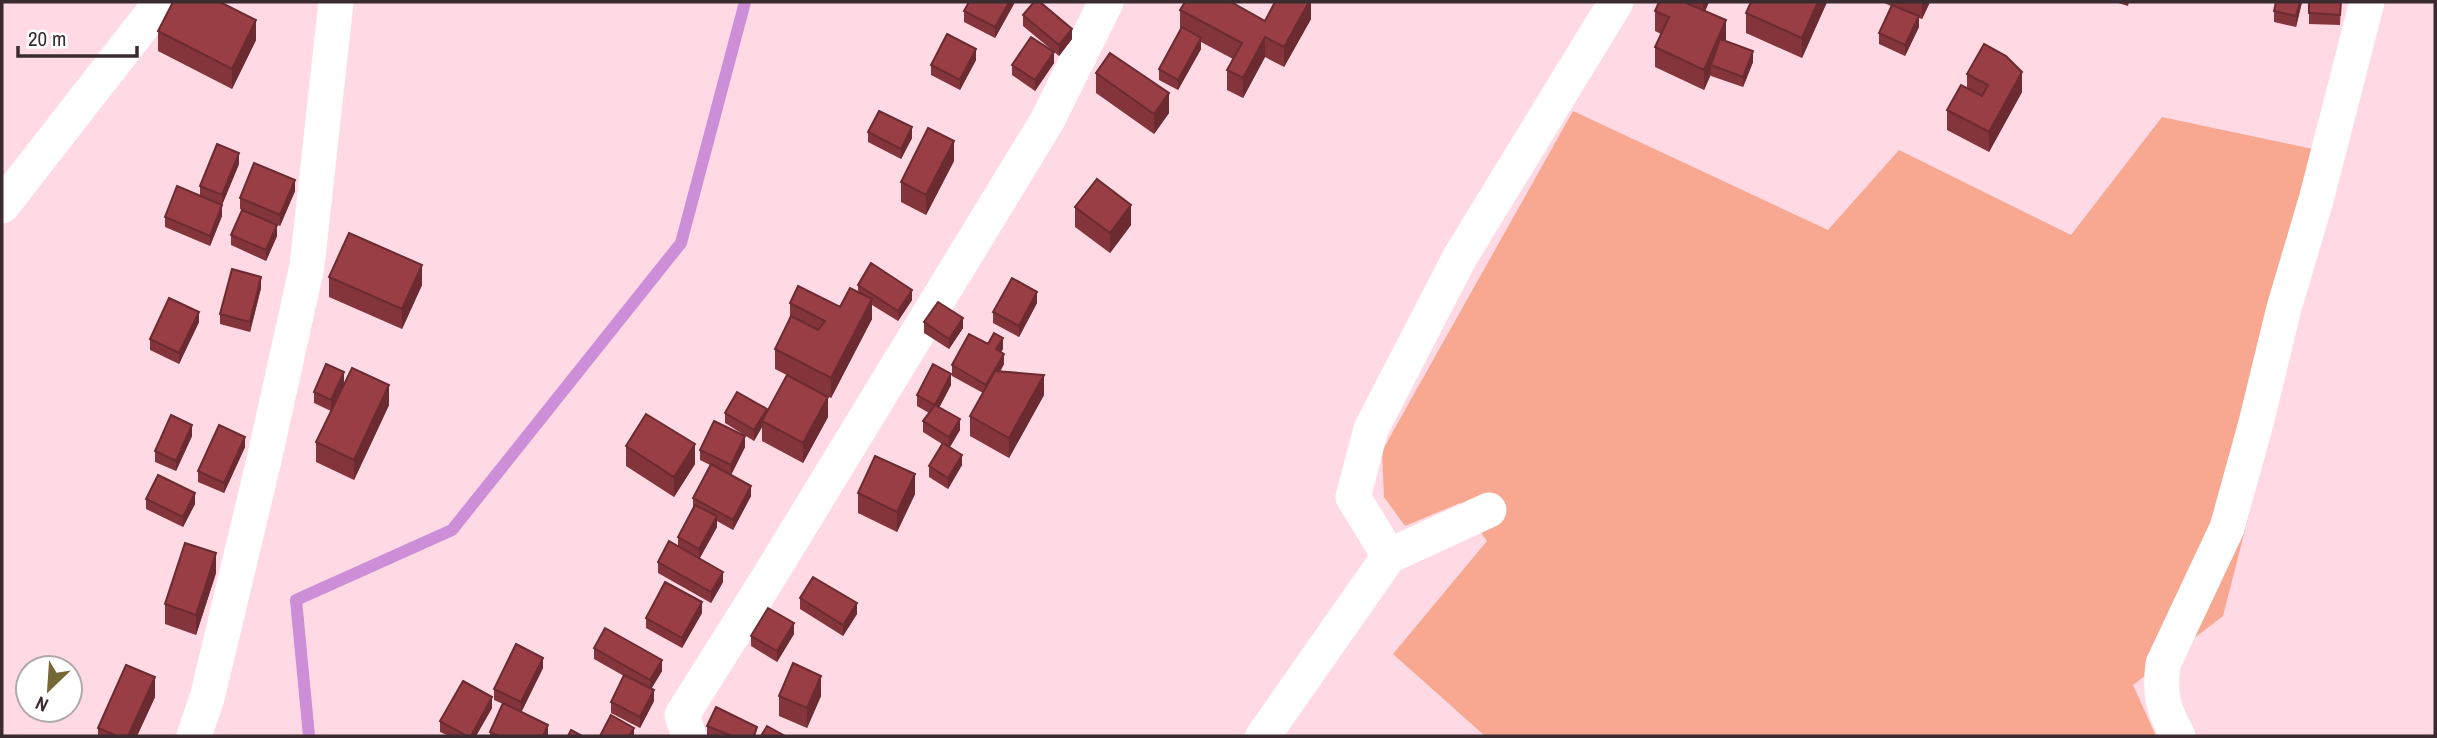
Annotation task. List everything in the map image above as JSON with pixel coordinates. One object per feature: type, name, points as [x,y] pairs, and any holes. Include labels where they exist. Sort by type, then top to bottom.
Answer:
[{"type":"street","points":[[2,206],[161,2]]},
{"type":"street","points":[[194,736],[214,671],[307,266],[336,2]]},
{"type":"street","points":[[689,736],[682,715],[768,580],[1047,121],[1105,2]]},
{"type":"street","points":[[1389,556],[1353,497],[1371,429],[1460,257],[1616,2]]},
{"type":"street","points":[[2178,736],[2164,705],[2160,688],[2163,664],[2227,528],[2367,2]]},
{"type":"street","points":[[1263,736],[1389,556],[1489,510]]},
{"type":"shaded area","points":[[1573,111],[1828,230],[1899,150],[2071,235],[2162,117],[2341,155],[2223,616],[2133,685],[2156,736],[1485,736],[1393,654],[1487,541],[1460,503],[1405,526],[1384,497],[1382,451]]},
{"type":"building","points":[[173,2],[220,2],[256,20],[232,69],[158,31]]},
{"type":"building","points":[[969,2],[1009,2],[995,27],[964,11]]},
{"type":"building","points":[[1034,2],[1040,2],[1072,29],[1059,45],[1023,15]]},
{"type":"building","points":[[1185,2],[1231,2],[1265,21],[1275,2],[1309,2],[1284,47],[1265,37],[1243,78],[1227,70],[1242,43],[1180,10]]},
{"type":"building","points":[[1659,2],[1684,2],[1726,20],[1704,70],[1655,47],[1669,17],[1655,11]]},
{"type":"building","points":[[1751,2],[1818,2],[1802,38],[1746,13]]},
{"type":"building","points":[[2276,2],[2300,2],[2296,16],[2274,11]]},
{"type":"building","points":[[2309,2],[2341,2],[2340,15],[2309,13]]},
{"type":"building","points":[[1892,5],[1919,16],[1905,45],[1879,33]]},
{"type":"building","points":[[1182,27],[1201,38],[1178,80],[1159,69]]},
{"type":"building","points":[[947,34],[976,49],[960,80],[931,65]]},
{"type":"building","points":[[1031,37],[1054,52],[1035,80],[1012,65]]},
{"type":"building","points":[[1720,39],[1753,51],[1743,77],[1711,65]]},
{"type":"building","points":[[1984,44],[2006,56],[2022,72],[1989,132],[1947,110],[1961,85],[1982,96],[1988,85],[1967,74]]},
{"type":"building","points":[[1110,53],[1169,93],[1154,114],[1096,73]]},
{"type":"building","points":[[879,111],[912,127],[901,149],[868,132]]},
{"type":"building","points":[[928,128],[954,141],[926,195],[901,182]]},
{"type":"building","points":[[217,144],[239,153],[222,195],[200,186]]},
{"type":"building","points":[[254,163],[295,180],[280,215],[240,198]]},
{"type":"building","points":[[1097,179],[1131,205],[1110,233],[1075,207]]},
{"type":"building","points":[[177,186],[222,205],[210,236],[165,217]]},
{"type":"building","points":[[242,210],[277,225],[266,250],[231,235]]},
{"type":"building","points":[[349,233],[422,265],[402,309],[329,277]]},
{"type":"building","points":[[871,263],[912,290],[898,311],[858,285]]},
{"type":"building","points":[[232,269],[261,277],[250,322],[220,314]]},
{"type":"building","points":[[1012,278],[1037,292],[1019,326],[993,312]]},
{"type":"building","points":[[798,286],[840,307],[850,288],[872,299],[831,378],[775,349],[791,316],[818,330],[825,321],[790,303]]},
{"type":"building","points":[[169,298],[199,312],[179,353],[150,339]]},
{"type":"building","points":[[938,302],[963,318],[949,339],[924,322]]},
{"type":"building","points":[[994,333],[1003,338],[996,349],[1004,354],[986,385],[952,365],[969,334],[988,344]]},
{"type":"building","points":[[326,364],[344,372],[331,400],[314,392]]},
{"type":"building","points":[[933,364],[951,374],[935,405],[917,395]]},
{"type":"building","points":[[352,368],[389,385],[354,460],[316,442]]},
{"type":"building","points":[[995,371],[1044,375],[1009,438],[970,416]]},
{"type":"building","points":[[787,375],[828,397],[803,443],[762,421]]},
{"type":"building","points":[[737,392],[767,409],[754,430],[725,413]]},
{"type":"building","points":[[935,405],[960,419],[949,437],[923,421]]},
{"type":"building","points":[[646,414],[695,444],[674,477],[626,446]]},
{"type":"building","points":[[171,415],[192,425],[176,461],[155,451]]},
{"type":"building","points":[[714,421],[745,436],[731,465],[700,450]]},
{"type":"building","points":[[219,425],[245,437],[224,483],[198,471]]},
{"type":"building","points":[[943,443],[962,455],[948,478],[929,466]]},
{"type":"building","points":[[875,456],[915,474],[897,512],[858,493]]},
{"type":"building","points":[[711,464],[751,486],[733,520],[693,498]]},
{"type":"building","points":[[158,475],[195,493],[183,517],[146,499]]},
{"type":"building","points":[[695,505],[717,516],[699,549],[678,537]]},
{"type":"building","points":[[669,541],[723,572],[711,592],[658,562]]},
{"type":"building","points":[[185,543],[216,553],[196,615],[165,604]]},
{"type":"building","points":[[813,577],[857,603],[843,625],[800,598]]},
{"type":"building","points":[[665,582],[702,602],[682,638],[646,618]]},
{"type":"building","points":[[768,608],[794,623],[777,651],[751,636]]},
{"type":"building","points":[[605,628],[662,660],[650,680],[594,648]]},
{"type":"building","points":[[516,644],[543,658],[521,702],[494,689]]},
{"type":"building","points":[[793,663],[821,676],[807,708],[779,696]]},
{"type":"building","points":[[126,665],[155,677],[128,736],[117,736],[98,728]]},
{"type":"building","points":[[624,675],[654,690],[640,717],[611,702]]},
{"type":"building","points":[[463,681],[492,697],[471,736],[440,721]]},
{"type":"building","points":[[503,703],[548,725],[543,736],[499,736],[490,732]]},
{"type":"building","points":[[716,707],[757,727],[754,736],[732,736],[707,726]]},
{"type":"building","points":[[611,715],[634,728],[629,736],[600,736]]},
{"type":"building","points":[[767,726],[785,736],[761,736]]},
{"type":"building","points":[[571,730],[582,736],[568,736]]},
{"type":"waterway","points":[[309,736],[296,600],[452,530],[681,243],[745,2]]}]
